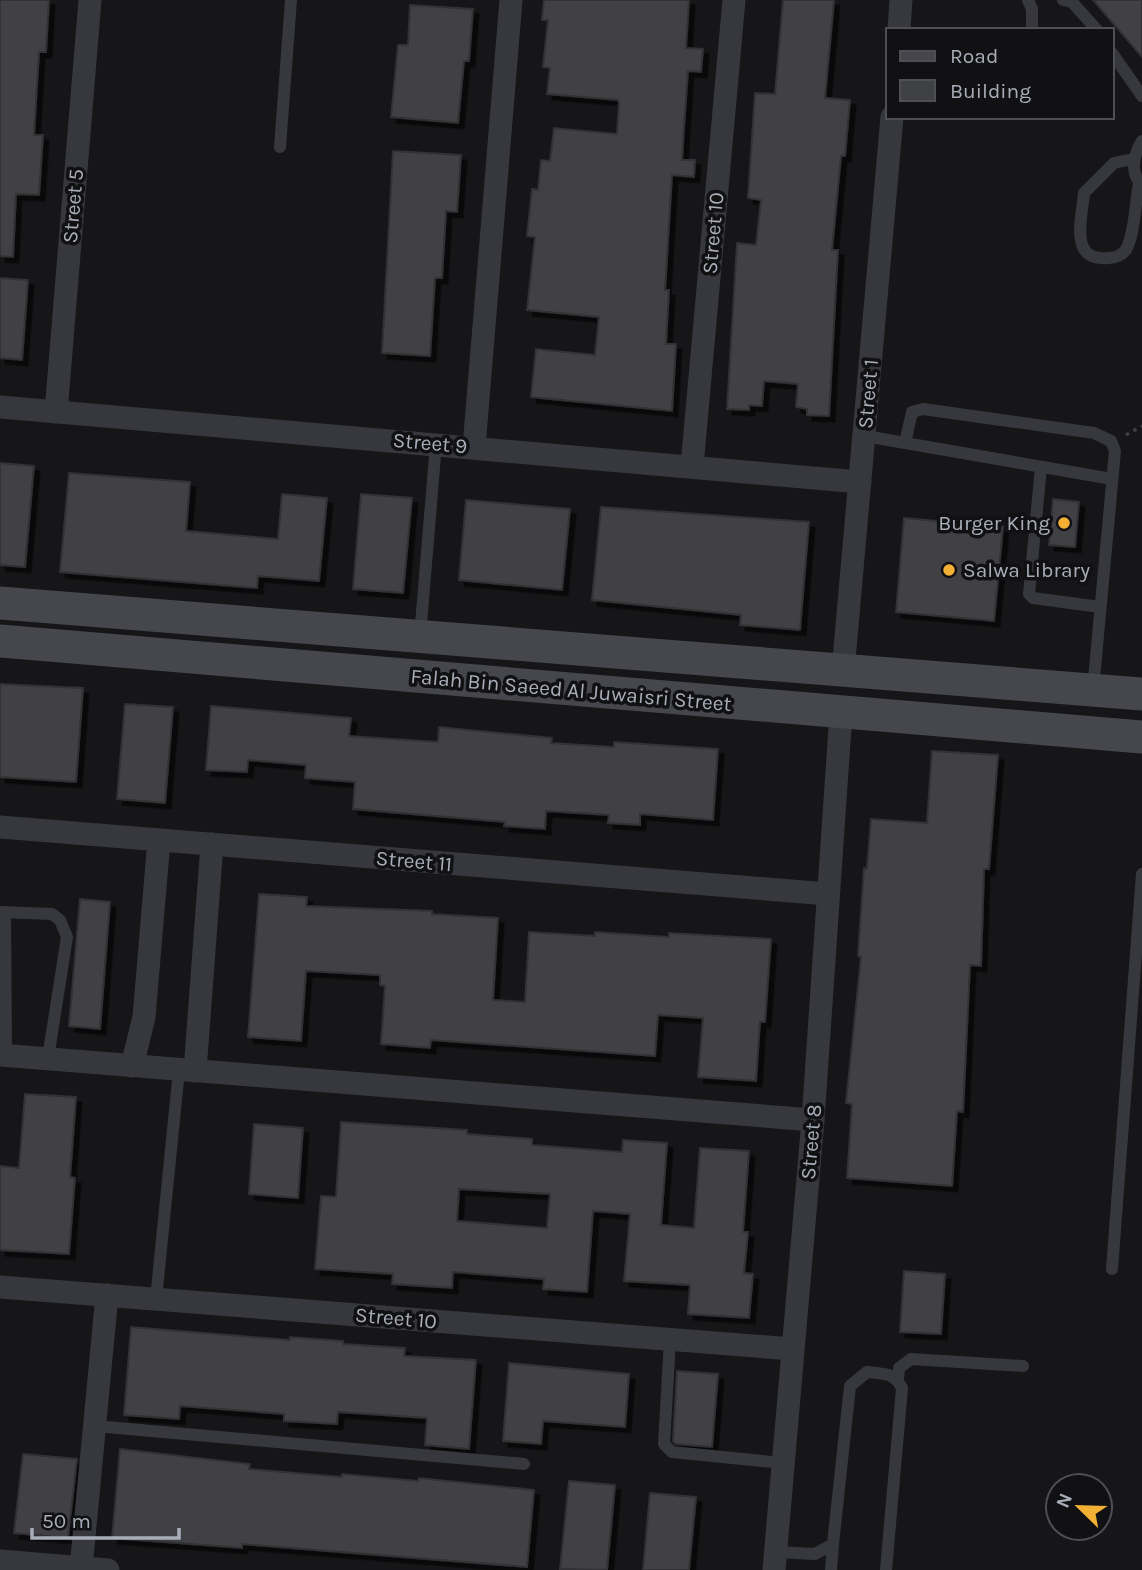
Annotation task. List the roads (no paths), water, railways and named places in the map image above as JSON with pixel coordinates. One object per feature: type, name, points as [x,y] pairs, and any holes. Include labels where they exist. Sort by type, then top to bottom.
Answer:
[{"type":"street","name":"Street 5","points":[[56,412],[90,0]]},
{"type":"street","points":[[474,447],[511,0]]},
{"type":"street","name":"Street 10","points":[[692,466],[734,0]]},
{"type":"street","points":[[899,28],[901,0]]},
{"type":"street","name":"Street 1","points":[[843,671],[892,119]]},
{"type":"street","name":"Street 9","points":[[0,407],[860,482]]},
{"type":"street","name":"Falah Bin Saeed Al Juwaisri Street","points":[[0,603],[843,671],[1093,690],[1140,691]]},
{"type":"street","name":"Falah Bin Saeed Al Juwaisri Street","points":[[0,641],[1142,737]]},
{"type":"street","points":[[590,691],[583,673],[586,662],[597,650]]},
{"type":"street","name":"Street 8","points":[[775,1561],[813,1120],[841,713]]},
{"type":"street","name":"Street 11","points":[[0,827],[828,894]]},
{"type":"street","points":[[132,1066],[144,1017],[159,840]]},
{"type":"street","points":[[187,1071],[212,844]]},
{"type":"street","points":[[3,1055],[813,1120]]},
{"type":"street","name":"Street 10","points":[[0,1287],[792,1349]]},
{"type":"street","points":[[95,1569],[95,1426],[107,1295]]},
{"type":"street","points":[[0,1561],[108,1570]]},
{"type":"lane","points":[[280,148],[291,0]]},
{"type":"lane","points":[[1028,0],[1032,9],[1032,28]]},
{"type":"lane","points":[[1063,0],[1072,2],[1095,28]]},
{"type":"lane","points":[[1114,56],[1142,96]]},
{"type":"lane","points":[[1133,159],[1114,163],[1084,192],[1080,243],[1087,256],[1095,260],[1117,257],[1126,249],[1140,184],[1133,159],[1142,141]]},
{"type":"lane","points":[[905,443],[908,417],[912,412],[923,409],[1094,433],[1111,441],[1115,451],[1093,690]]},
{"type":"lane","points":[[865,436],[1112,479]]},
{"type":"lane","points":[[419,636],[436,444]]},
{"type":"lane","points":[[1041,467],[1029,594],[1032,598],[1100,607]]},
{"type":"lane","points":[[1112,1269],[1142,874]]},
{"type":"lane","points":[[3,1055],[2,912],[52,914],[65,928],[67,937],[48,1058]]},
{"type":"lane","points":[[156,1299],[187,1071]]},
{"type":"lane","points":[[670,1340],[664,1444],[672,1452],[783,1462]]},
{"type":"lane","points":[[886,1570],[902,1388],[898,1379],[899,1368],[911,1359],[1023,1366]]},
{"type":"lane","points":[[831,1570],[850,1386],[867,1372],[890,1374],[898,1379]]},
{"type":"lane","points":[[95,1426],[524,1464]]},
{"type":"lane","points":[[775,1561],[815,1554],[834,1544]]},
{"type":"place","name":"Burger King","points":[[1064,523]]},
{"type":"place","name":"Salwa Library","points":[[949,570]]}]
